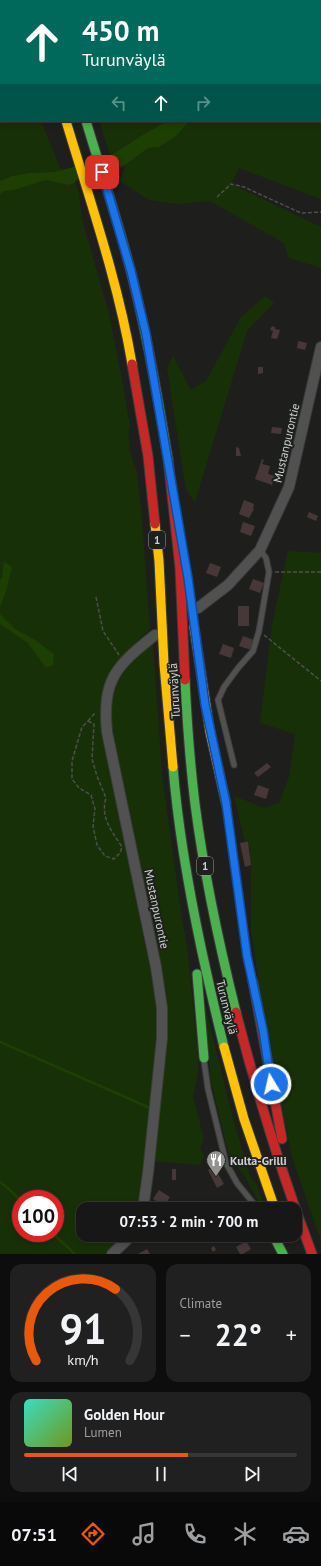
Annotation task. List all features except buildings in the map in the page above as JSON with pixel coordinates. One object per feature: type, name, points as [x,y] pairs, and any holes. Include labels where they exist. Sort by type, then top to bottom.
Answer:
[{"type":"highway","name":"Turunväylä","points":[[66,122],[113,276],[128,338],[148,456],[159,561],[164,664],[176,807],[189,891],[212,998],[240,1103],[262,1175],[272,1202]]},
{"type":"highway","name":"Turunväylä","points":[[86,122],[131,271],[146,334],[173,491],[180,576],[188,737],[195,804],[213,908],[237,1016],[250,1066],[275,1152],[312,1254]]},
{"type":"highway","points":[[173,491],[188,578],[205,704],[226,803]]},
{"type":"highway","points":[[189,891],[204,1058]]},
{"type":"highway","points":[[252,982],[263,1030],[275,1106],[303,1230]]},
{"type":"highway","points":[[277,1242],[283,1254]]},
{"type":"highway","points":[[287,1242],[291,1254]]},
{"type":"street","name":"Mustanpurontie","points":[[198,608],[228,585],[260,550],[289,487],[321,349]]},
{"type":"street","name":"Mustanpurontie","points":[[144,1202],[162,1038],[162,1008],[156,967],[107,732],[105,710],[110,681],[124,661],[155,635]]},
{"type":"street","points":[[112,1254],[125,1242]]},
{"type":"lane","points":[[234,765],[218,700],[224,687],[253,651],[259,632],[269,572],[266,558],[260,550]]},
{"type":"lane","points":[[226,803],[242,922],[252,982]]},
{"type":"lane","points":[[204,1058],[208,1089],[226,1163],[237,1183],[252,1202]]},
{"type":"path","points":[[217,197],[231,184],[244,187],[301,213],[321,212]]},
{"type":"path","points":[[269,572],[321,572]]},
{"type":"path","points":[[96,597],[103,631],[124,661]]},
{"type":"path","points":[[259,632],[321,681]]},
{"type":"path","points":[[88,721],[94,724],[92,759],[96,776],[106,798],[104,817],[122,847],[120,853],[114,859],[105,856],[97,845],[93,826],[95,809],[91,795],[79,788],[72,779],[72,761],[82,727],[94,714],[105,710]]},
{"type":"shaded area","points":[[0,122],[41,122],[61,170],[21,174],[0,181]]},
{"type":"shaded area","points":[[99,122],[165,122],[126,145],[114,154],[110,155]]},
{"type":"shaded area","points":[[165,122],[192,122],[187,124],[176,136],[159,147],[148,148],[122,167],[79,178],[74,183],[68,185],[46,180],[14,190],[4,191],[0,194],[0,181],[12,176],[28,173],[54,172],[105,159]]},
{"type":"shaded area","points":[[192,122],[321,122],[321,199],[239,168],[231,184],[321,227],[321,268],[289,258],[284,243],[210,201],[178,204],[149,200],[120,181],[126,163],[148,148],[159,147],[176,136],[187,124]]},
{"type":"shaded area","points":[[46,180],[68,185],[75,182],[79,194],[82,219],[109,314],[130,426],[130,448],[132,460],[136,468],[141,508],[150,629],[125,654],[112,672],[104,693],[101,714],[103,740],[155,993],[158,1012],[157,1045],[139,1202],[76,1202],[76,1242],[118,1242],[105,1254],[0,1254],[0,194],[4,191],[14,190]]},
{"type":"shaded area","points":[[265,296],[274,303],[247,331],[195,502],[186,490],[167,368],[173,356],[191,390],[206,381],[241,317]]},
{"type":"shaded area","points":[[288,551],[321,553],[321,1241],[292,1157],[264,1017],[251,930],[251,865],[249,855],[251,854],[248,842],[245,842],[234,796],[264,808],[279,803],[289,777],[295,734],[260,723],[272,625]]},
{"type":"shaded area","points":[[4,562],[12,567],[0,607],[0,580],[2,578]]},
{"type":"shaded area","points":[[0,614],[15,629],[35,640],[54,654],[53,665],[46,668],[28,643],[0,624]]},
{"type":"shaded area","points":[[153,643],[162,775],[188,954],[198,1058],[198,1071],[193,1097],[204,1139],[200,1148],[204,1156],[200,1165],[154,1161],[167,1024],[167,996],[112,726],[113,699],[119,678],[132,660]]},
{"type":"shaded area","points":[[204,1001],[232,1115],[249,1174],[256,1183],[263,1202],[258,1202],[246,1178],[230,1159],[211,1081]]},
{"type":"waterway","points":[[0,1042],[150,1108]]},
{"type":"waterway","points":[[0,1182],[12,1192]]},
{"type":"waterway","points":[[62,1242],[75,1254]]},
{"type":"traffic: fast","points":[[86,122],[121,234],[137,295],[152,366],[168,459]]},
{"type":"traffic: fast","points":[[185,680],[190,758],[195,804],[212,909],[236,1012]]},
{"type":"traffic: fast","points":[[173,767],[188,883],[224,1047]]},
{"type":"traffic: fast","points":[[197,974],[204,1058]]},
{"type":"traffic: fast","points":[[277,1242],[283,1254]]},
{"type":"traffic: slow","points":[[66,122],[111,272],[132,364]]},
{"type":"traffic: slow","points":[[155,524],[159,561],[164,664],[173,767]]},
{"type":"traffic: slow","points":[[194,627],[210,732],[226,803]]},
{"type":"traffic: slow","points":[[224,1047],[244,1119],[273,1202]]},
{"type":"traffic: jam","points":[[132,364],[148,456],[155,524]]},
{"type":"traffic: jam","points":[[168,459],[180,568],[185,680]]},
{"type":"traffic: jam","points":[[253,982],[282,1139]]},
{"type":"traffic: jam","points":[[236,1012],[271,1134],[290,1194],[312,1254]]},
{"type":"place","name":"Kulta-Grilli","points":[[216,1177]]},
{"type":"route","points":[[102,172],[131,271],[146,334],[188,578],[205,704],[224,790],[247,956],[263,1030],[271,1084]]}]
